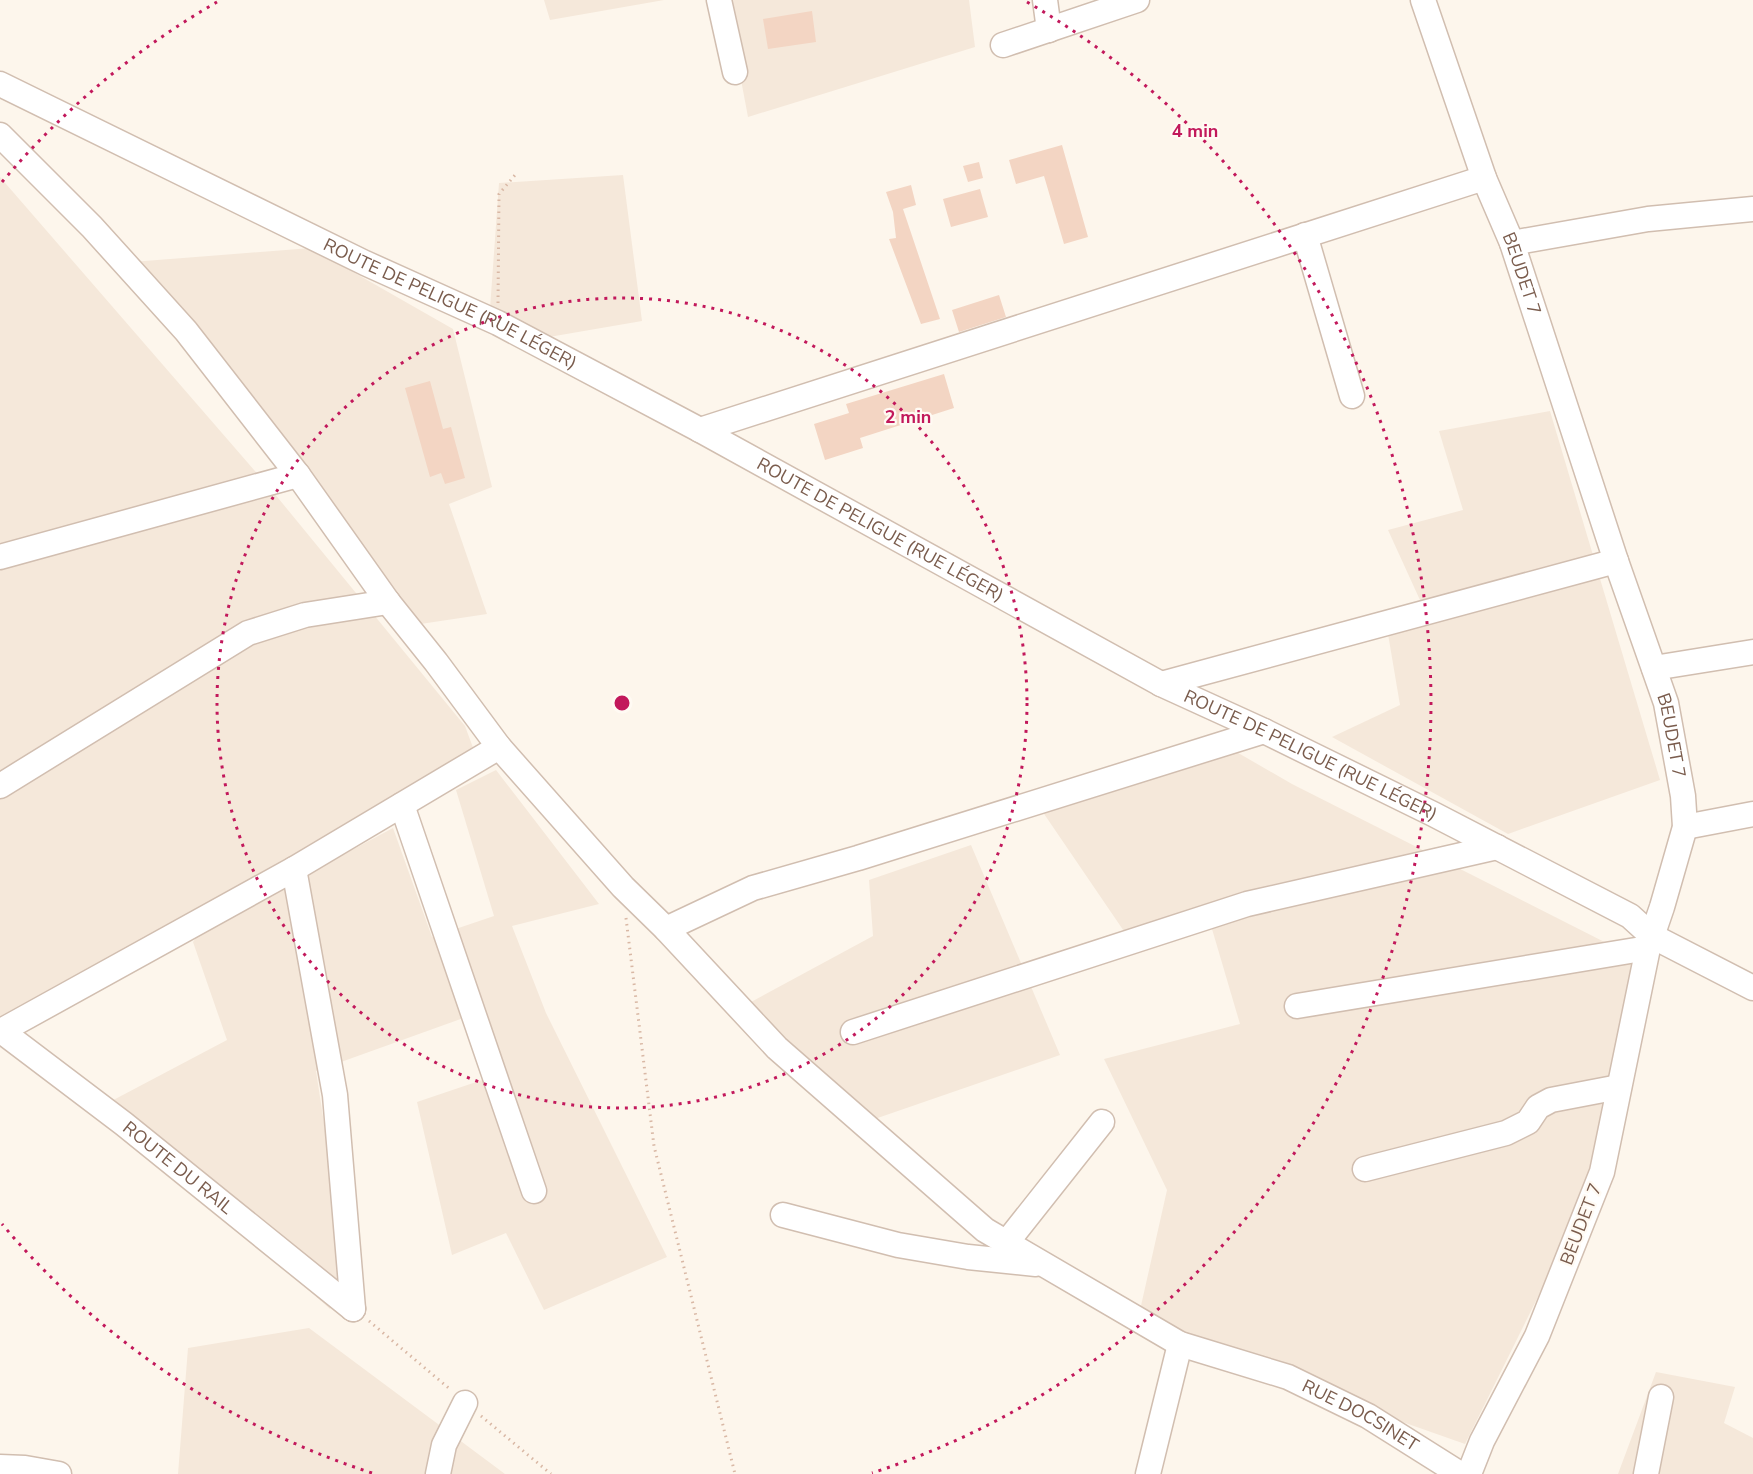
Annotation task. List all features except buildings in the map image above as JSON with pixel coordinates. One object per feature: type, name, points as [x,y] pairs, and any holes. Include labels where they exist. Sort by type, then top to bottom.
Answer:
[{"type":"street","points":[[719,0],[735,72]]},
{"type":"street","points":[[1045,0],[1048,30]]},
{"type":"street","points":[[1002,45],[1137,0]]},
{"type":"street","name":"BEUDET 7","points":[[1423,0],[1484,178],[1512,243],[1616,561],[1666,703],[1683,796],[1685,827],[1650,942],[1602,1172],[1537,1336],[1482,1442],[1469,1474]]},
{"type":"street","name":"ROUTE DE PELIGUE (RUE LÉGER)","points":[[0,84],[365,263],[498,323],[700,430],[1161,684],[1264,731],[1497,847],[1630,916],[1650,942],[1753,988]]},
{"type":"street","name":"RUE DOCSINET","points":[[0,135],[92,226],[186,331],[298,475],[388,602],[499,747],[622,886],[666,929],[777,1047],[985,1230],[1180,1344],[1288,1377],[1368,1416],[1460,1474]]},
{"type":"street","points":[[700,430],[1484,178]]},
{"type":"street","points":[[1512,243],[1648,219],[1753,209]]},
{"type":"street","points":[[1305,235],[1352,396]]},
{"type":"street","points":[[0,557],[298,475]]},
{"type":"street","points":[[1161,684],[1616,561]]},
{"type":"street","points":[[0,786],[248,633],[306,615],[388,602]]},
{"type":"street","points":[[1654,668],[1753,652]]},
{"type":"street","points":[[666,929],[753,888],[858,858],[1264,731]]},
{"type":"street","points":[[1,1031],[294,869],[499,747]]},
{"type":"street","points":[[402,805],[534,1191]]},
{"type":"street","points":[[1685,827],[1753,814]]},
{"type":"street","points":[[853,1032],[1247,904],[1497,847]]},
{"type":"street","name":"ROUTE DU RAIL","points":[[1,1031],[124,1124],[353,1309],[335,1095],[294,869]]},
{"type":"street","points":[[1297,1006],[1650,942]]},
{"type":"street","points":[[1365,1169],[1506,1133],[1528,1122],[1538,1107],[1551,1100],[1619,1087]]},
{"type":"street","points":[[1007,1242],[1102,1122]]},
{"type":"street","points":[[783,1215],[898,1245],[968,1257],[1047,1265]]},
{"type":"street","points":[[1148,1474],[1180,1344]]},
{"type":"street","points":[[1646,1474],[1661,1397]]},
{"type":"street","points":[[438,1474],[444,1445],[465,1403]]},
{"type":"street","points":[[0,1467],[25,1468],[59,1474]]},
{"type":"path","points":[[498,323],[499,194],[514,175]]},
{"type":"path","points":[[622,886],[654,1146],[735,1474]]},
{"type":"shaded area","points":[[544,0],[664,0],[550,20]]},
{"type":"shaded area","points":[[726,0],[969,0],[975,47],[748,117]]},
{"type":"shaded area","points":[[623,175],[642,321],[549,337],[490,309],[499,183]]},
{"type":"shaded area","points":[[0,177],[274,493],[465,726],[475,753],[0,1035]]},
{"type":"shaded area","points":[[311,248],[453,329],[492,487],[449,504],[487,614],[414,625],[119,263]]},
{"type":"shaded area","points":[[1550,411],[1660,780],[1508,834],[1332,737],[1400,705],[1388,634],[1430,622],[1388,530],[1463,510],[1439,431]]},
{"type":"shaded area","points":[[1207,735],[1292,784],[1640,960],[1580,1212],[1465,1444],[1136,1328],[1167,1190],[1104,1059],[1240,1024],[1207,912],[1132,943],[1038,805]]},
{"type":"shaded area","points":[[496,770],[599,904],[512,926],[546,1013],[667,1257],[544,1310],[506,1233],[452,1255],[417,1102],[485,1079],[469,1016],[316,1071],[347,1273],[330,1309],[102,1106],[227,1040],[193,942],[201,931],[393,828],[432,937],[494,916],[456,790]]},
{"type":"shaded area","points":[[971,845],[1060,1055],[866,1122],[751,1002],[873,936],[869,880]]},
{"type":"shaded area","points":[[309,1328],[505,1474],[178,1474],[188,1348]]},
{"type":"shaded area","points":[[1656,1372],[1735,1387],[1724,1423],[1753,1438],[1753,1474],[1618,1474]]}]
